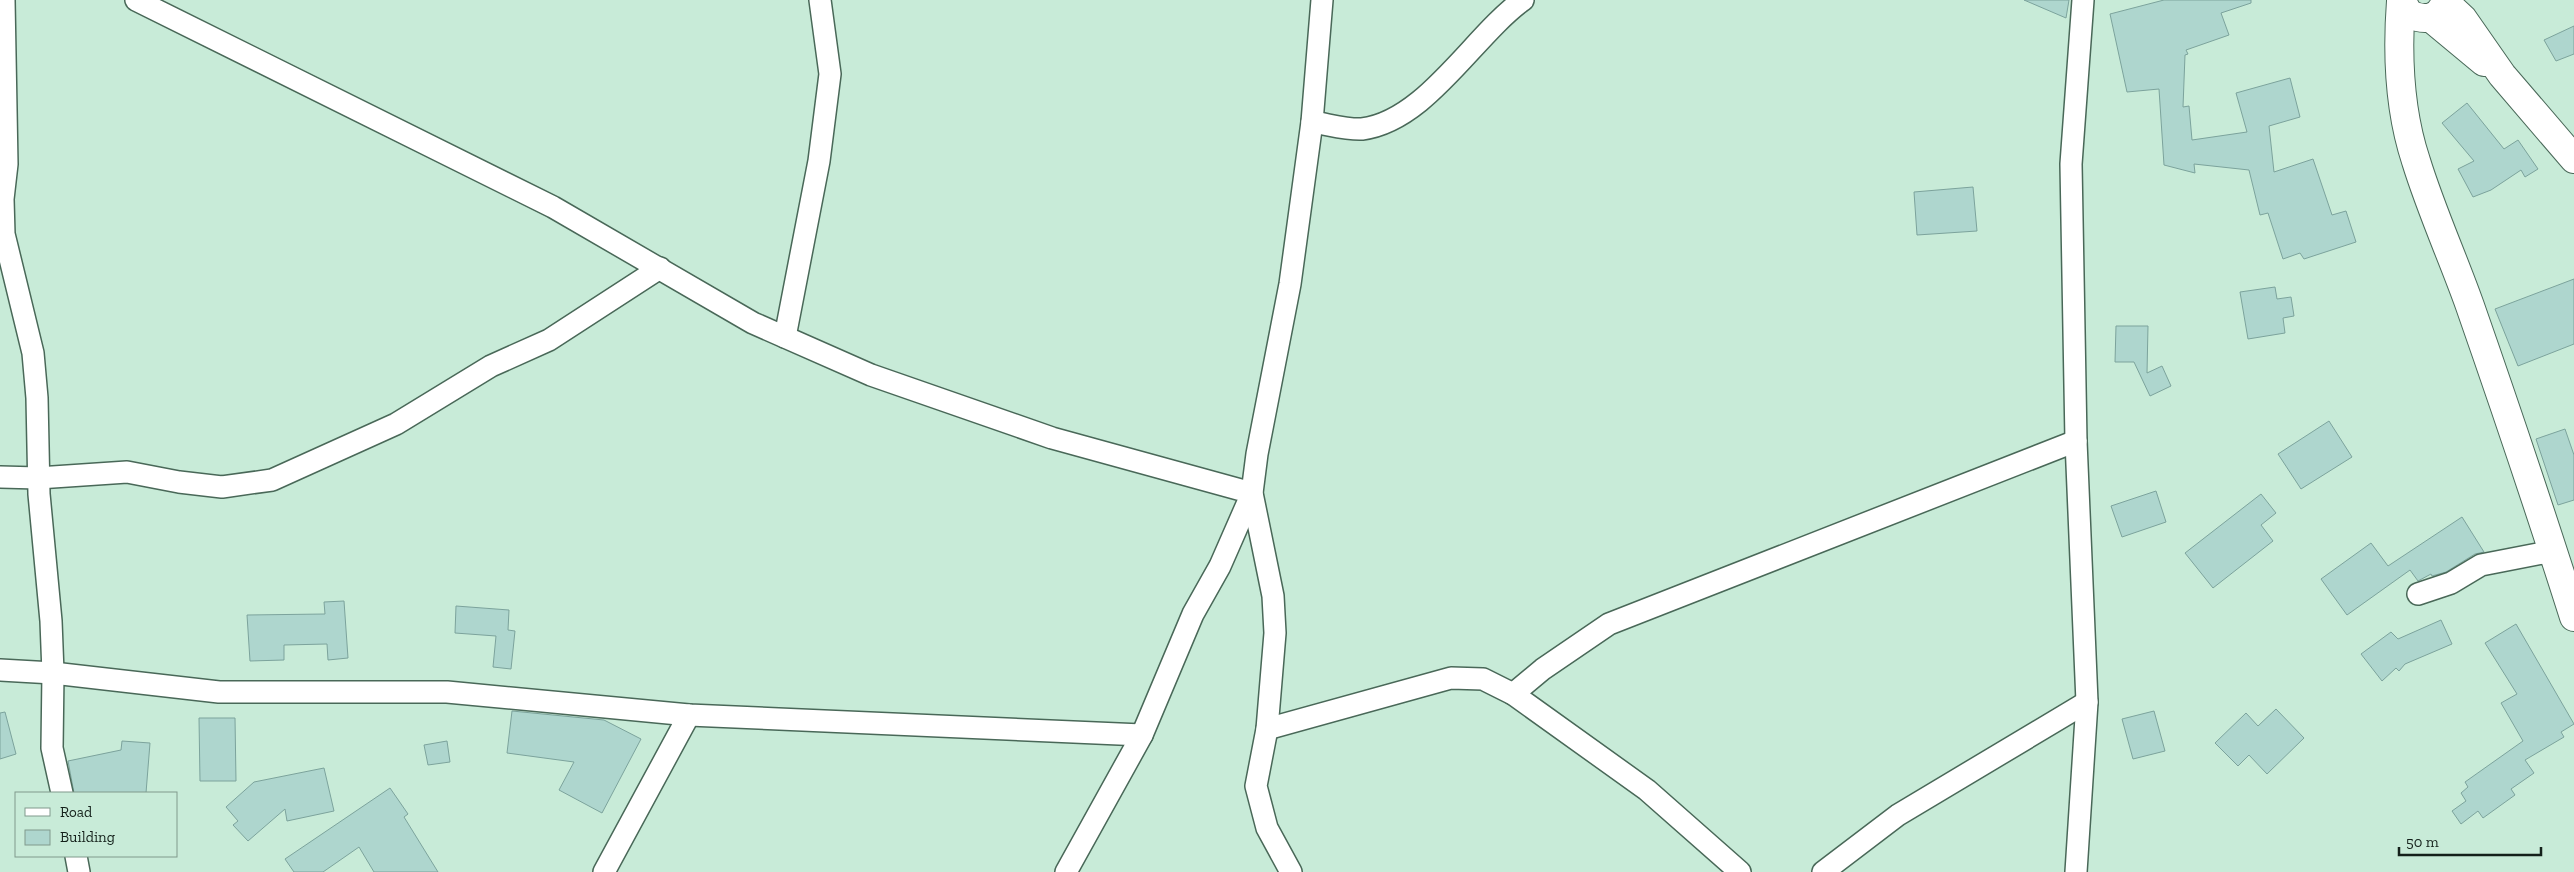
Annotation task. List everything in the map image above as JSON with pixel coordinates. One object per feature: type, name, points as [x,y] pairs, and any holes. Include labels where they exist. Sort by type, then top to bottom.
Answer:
[{"type":"main road","points":[[2574,159],[2502,75],[2424,7],[2398,40],[2405,118],[2415,160],[2470,305],[2574,618]]},
{"type":"street","points":[[4,0],[7,164],[3,199],[4,234],[33,353],[38,478],[53,673],[52,748],[62,792]]},
{"type":"street","points":[[136,0],[553,207],[753,323],[871,375],[1052,438],[1252,493]]},
{"type":"street","points":[[785,337],[819,161],[830,74],[820,0]]},
{"type":"street","points":[[1066,872],[1142,735],[1193,614],[1220,566],[1252,493],[1257,454],[1290,284],[1312,122],[1322,0]]},
{"type":"street","points":[[1312,122],[1360,129],[1384,123],[1413,108],[1523,0]]},
{"type":"street","points":[[2076,872],[2087,702],[2076,441],[2071,164],[2083,0]]},
{"type":"street","points":[[0,477],[38,478],[127,472],[179,482],[222,487],[272,480],[396,424],[492,366],[549,340],[660,268]]},
{"type":"street","points":[[1513,694],[1543,668],[1609,624],[2076,441]]},
{"type":"street","points":[[1252,493],[1273,596],[1275,633],[1267,729],[1256,786],[1267,828],[1291,872]]},
{"type":"street","points":[[2418,594],[2451,583],[2481,565],[2553,551]]},
{"type":"street","points":[[0,670],[53,673],[220,692],[447,692],[689,715],[1142,735]]},
{"type":"street","points":[[1267,729],[1451,678],[1483,679],[1513,694],[1647,790],[1740,872]]},
{"type":"street","points":[[1823,872],[1898,815],[2087,702]]},
{"type":"street","points":[[604,872],[689,715]]},
{"type":"street","points":[[76,857],[79,872]]},
{"type":"building","points":[[2024,0],[2069,0],[2066,18]]},
{"type":"building","points":[[2164,0],[2251,0],[2251,3],[2221,13],[2229,35],[2186,50],[2188,54],[2185,55],[2183,107],[2189,106],[2192,140],[2247,132],[2236,93],[2290,78],[2300,117],[2269,126],[2274,172],[2313,159],[2332,215],[2346,211],[2356,242],[2304,259],[2300,253],[2283,259],[2268,213],[2260,215],[2249,170],[2194,164],[2195,173],[2164,165],[2159,89],[2127,92],[2110,14]]},
{"type":"building","points":[[2574,26],[2574,54],[2556,61],[2544,40]]},
{"type":"building","points":[[2467,103],[2504,149],[2518,140],[2538,169],[2525,177],[2521,170],[2491,190],[2473,197],[2458,169],[2474,161],[2442,123]]},
{"type":"building","points":[[1973,187],[1977,231],[1917,235],[1914,192]]},
{"type":"building","points":[[2574,279],[2574,344],[2518,366],[2495,309]]},
{"type":"building","points":[[2275,287],[2277,299],[2291,297],[2294,316],[2283,318],[2285,333],[2248,339],[2240,292]]},
{"type":"building","points":[[2116,326],[2148,326],[2147,373],[2162,366],[2171,386],[2150,396],[2134,362],[2115,362]]},
{"type":"building","points":[[2329,421],[2352,457],[2301,489],[2278,454]]},
{"type":"building","points":[[2565,429],[2574,455],[2574,500],[2558,505],[2536,439]]},
{"type":"building","points":[[2156,491],[2166,522],[2122,537],[2111,506]]},
{"type":"building","points":[[2261,494],[2276,513],[2261,525],[2273,541],[2213,588],[2185,553]]},
{"type":"building","points":[[2462,517],[2484,552],[2475,554],[2446,572],[2432,576],[2431,574],[2418,581],[2410,570],[2347,615],[2321,579],[2371,543],[2388,566]]},
{"type":"building","points":[[344,601],[348,658],[328,660],[327,644],[284,645],[284,660],[250,661],[247,615],[325,614],[324,602]]},
{"type":"building","points":[[456,606],[509,610],[508,630],[515,631],[511,669],[493,667],[496,636],[455,633]]},
{"type":"building","points":[[2441,620],[2452,644],[2405,664],[2399,671],[2396,668],[2382,681],[2361,654],[2391,632],[2398,639]]},
{"type":"building","points":[[2516,624],[2574,724],[2561,732],[2564,737],[2525,760],[2534,773],[2511,789],[2515,795],[2483,818],[2478,811],[2461,824],[2452,811],[2466,801],[2461,793],[2468,787],[2465,782],[2523,741],[2501,703],[2517,694],[2485,643]]},
{"type":"building","points":[[2276,709],[2304,738],[2267,774],[2249,755],[2238,766],[2215,743],[2246,713],[2258,726]]},
{"type":"building","points":[[512,711],[604,720],[641,739],[602,813],[559,790],[574,762],[507,753]]},
{"type":"building","points":[[2154,711],[2165,751],[2133,759],[2122,719]]},
{"type":"building","points":[[5,712],[16,754],[0,759],[0,713]]},
{"type":"building","points":[[199,718],[235,718],[236,781],[200,781]]},
{"type":"building","points":[[122,741],[150,743],[146,792],[74,792],[68,761],[121,750]]},
{"type":"building","points":[[447,741],[450,762],[428,765],[424,745]]},
{"type":"building","points":[[324,768],[334,811],[287,821],[285,809],[248,841],[233,825],[238,821],[226,807],[254,782]]},
{"type":"building","points":[[390,788],[408,814],[404,817],[438,872],[374,872],[359,847],[323,872],[294,872],[285,859]]}]
